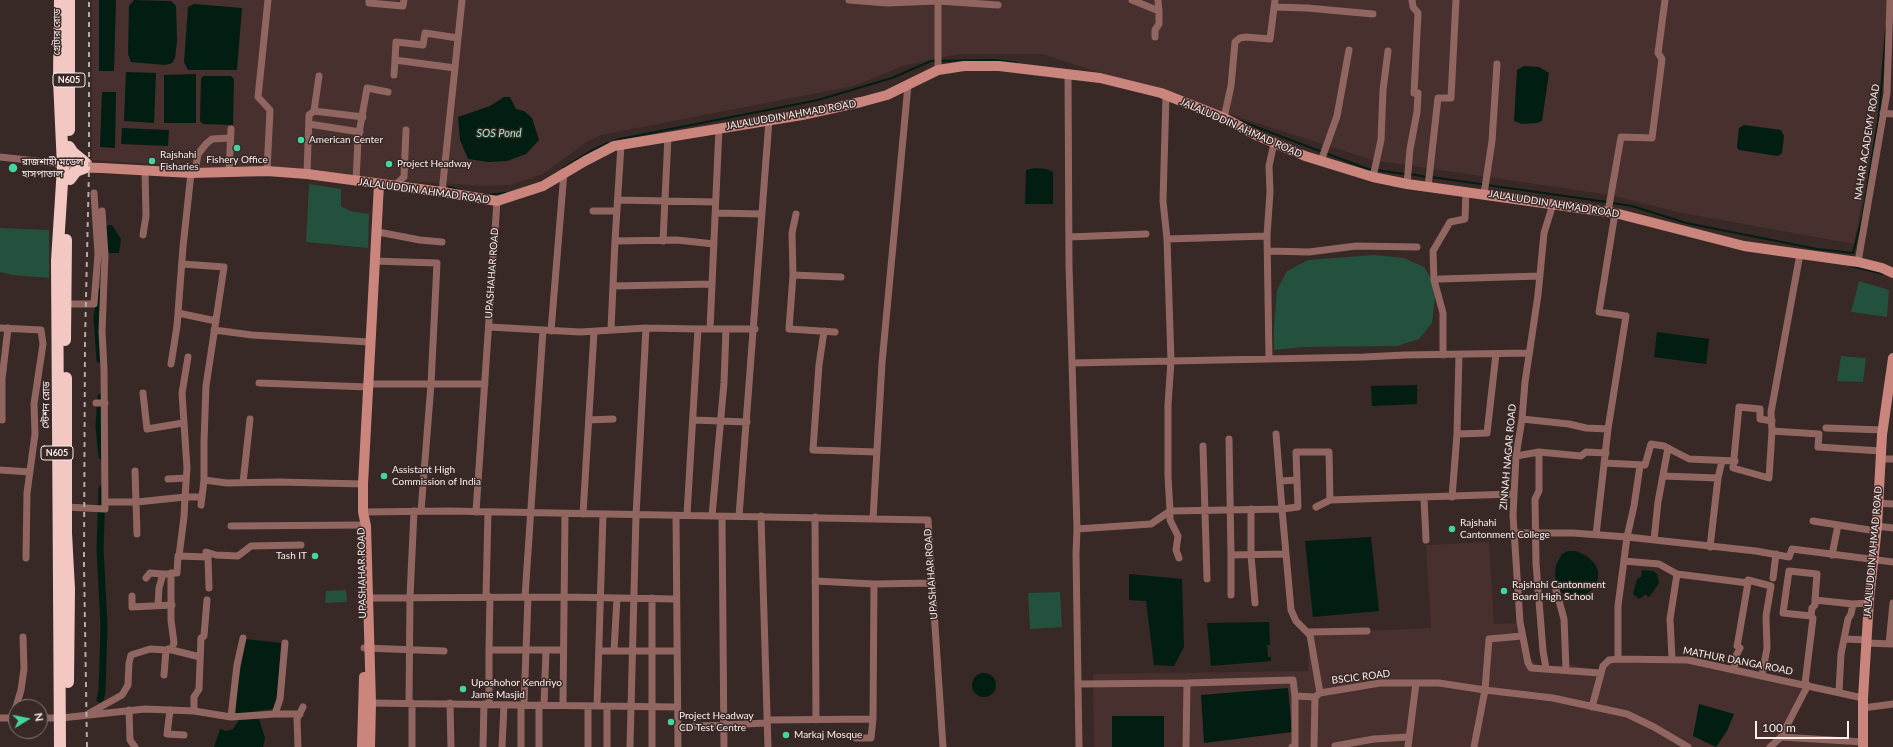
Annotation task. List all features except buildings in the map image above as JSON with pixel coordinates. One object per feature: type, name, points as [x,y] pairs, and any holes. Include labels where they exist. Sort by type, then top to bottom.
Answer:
[{"type":"highway","name":"N605","points":[[60,0],[59,80],[65,166]]},
{"type":"highway","name":"গ্রেটার রোড","points":[[65,166],[69,147],[69,0]]},
{"type":"highway","points":[[65,166],[76,171],[84,165],[69,147]]},
{"type":"highway","name":"স্টেশন রোড","points":[[65,166],[66,234],[62,426],[64,718],[68,747]]},
{"type":"highway","name":"স্টেশন রোড","points":[[60,747],[64,718],[69,589],[57,261],[65,166]]},
{"type":"street","points":[[267,171],[270,110],[258,96],[268,0]]},
{"type":"street","points":[[369,0],[369,3],[403,6],[404,0]]},
{"type":"street","points":[[442,192],[462,0]]},
{"type":"street","points":[[848,0],[887,3],[938,1],[998,5]]},
{"type":"street","points":[[1132,0],[1159,11]]},
{"type":"street","points":[[1155,37],[1155,30],[1159,24],[1158,0]]},
{"type":"street","points":[[1407,184],[1410,149],[1418,112],[1418,93],[1414,93],[1418,13],[1413,6],[1412,0]]},
{"type":"street","points":[[1428,186],[1438,98],[1451,98],[1456,0]]},
{"type":"street","points":[[1596,535],[1596,521],[1608,429],[1626,316],[1599,312],[1621,137],[1652,138],[1662,59],[1658,54],[1665,0]]},
{"type":"street","name":"NAHAR ACADEMY ROAD","points":[[1858,262],[1887,93],[1891,34],[1890,0]]},
{"type":"street","points":[[938,1],[938,70]]},
{"type":"street","points":[[1224,118],[1231,86],[1235,42],[1240,38],[1246,37],[1270,39],[1275,4],[1373,14]]},
{"type":"street","points":[[394,75],[396,42],[423,45],[425,33],[458,38]]},
{"type":"street","points":[[1321,161],[1337,116],[1349,50]]},
{"type":"street","points":[[1373,177],[1381,140],[1383,90],[1388,51]]},
{"type":"street","points":[[395,60],[455,68]]},
{"type":"street","points":[[1484,194],[1492,141],[1498,64]]},
{"type":"street","name":"JALALUDDIN AHMAD ROAD","points":[[65,166],[84,165],[102,168],[193,173],[267,171],[307,174],[497,201],[543,186],[564,172],[620,144],[769,120],[861,102],[887,95],[938,70],[964,66],[999,66],[1100,78],[1166,95],[1224,118],[1274,143],[1321,161],[1373,177],[1407,184],[1466,191],[1612,213],[1744,246],[1858,262],[1882,268],[1893,273]]},
{"type":"street","points":[[1068,74],[1069,237],[1077,529],[1076,554],[1079,747]]},
{"type":"street","points":[[307,174],[309,115],[314,111],[319,76]]},
{"type":"street","points":[[873,519],[882,363],[908,85]]},
{"type":"street","points":[[356,182],[360,132],[368,88],[388,92]]},
{"type":"street","points":[[1166,95],[1163,201],[1171,361],[1168,405],[1168,476],[1170,520],[1178,536],[1176,550],[1178,558]]},
{"type":"street","points":[[314,111],[363,117]]},
{"type":"street","points":[[334,127],[335,113]]},
{"type":"street","points":[[1883,113],[1893,114]]},
{"type":"street","points":[[739,516],[755,329],[769,120]]},
{"type":"street","points":[[309,124],[360,132]]},
{"type":"street","points":[[710,329],[719,128]]},
{"type":"street","points":[[230,172],[231,129]]},
{"type":"street","points":[[394,186],[404,177],[406,130]]},
{"type":"street","points":[[664,241],[668,136]]},
{"type":"street","points":[[171,364],[193,173],[198,154],[206,144],[212,140],[230,138]]},
{"type":"street","points":[[1269,359],[1267,236],[1270,192],[1269,166],[1274,143]]},
{"type":"street","points":[[611,329],[620,144]]},
{"type":"street","points":[[0,157],[65,166]]},
{"type":"street","points":[[143,235],[146,216],[145,171]]},
{"type":"street","points":[[551,331],[564,172]]},
{"type":"street","points":[[379,184],[378,232],[374,261],[362,484],[363,512],[366,526],[365,598],[564,597],[676,599]]},
{"type":"street","points":[[1443,355],[1442,312],[1434,280],[1433,251],[1450,222],[1465,219],[1466,191]]},
{"type":"street","points":[[94,193],[102,255]]},
{"type":"street","points":[[618,200],[715,202]]},
{"type":"street","name":"UPASHAHAR ROAD","points":[[476,512],[497,201]]},
{"type":"street","name":"ZINNAH NAGAR ROAD","points":[[1553,204],[1544,233],[1540,276],[1516,456],[1514,532],[1517,597],[1522,636],[1528,663],[1531,668],[1566,669],[1600,673]]},
{"type":"street","points":[[66,507],[105,508],[105,403],[101,278],[102,211]]},
{"type":"street","points":[[593,211],[617,211]]},
{"type":"street","points":[[716,213],[762,214]]},
{"type":"street","points":[[796,214],[792,233],[793,275],[789,329],[835,332]]},
{"type":"street","points":[[378,232],[420,240],[442,242]]},
{"type":"street","points":[[1069,237],[1146,234]]},
{"type":"street","points":[[1166,239],[1267,236]]},
{"type":"street","points":[[615,241],[677,240],[714,244]]},
{"type":"street","points":[[1268,251],[1309,252],[1356,246],[1417,247]]},
{"type":"street","points":[[1772,420],[1760,419],[1760,409],[1739,407],[1735,461],[1733,468],[1769,478],[1772,431],[1772,420],[1771,412],[1800,254]]},
{"type":"street","points":[[374,261],[437,263],[431,384],[410,597],[412,747]]},
{"type":"street","points":[[182,264],[224,267],[214,330],[205,410],[204,480],[200,505]]},
{"type":"street","points":[[793,275],[842,277]]},
{"type":"street","points":[[1440,279],[1540,276]]},
{"type":"street","points":[[65,304],[94,304],[101,278]]},
{"type":"street","points":[[613,286],[712,284]]},
{"type":"street","points":[[178,313],[216,321]]},
{"type":"street","points":[[489,327],[594,332],[611,329],[646,328],[755,329]]},
{"type":"street","points":[[0,328],[41,330],[43,344],[34,404],[35,434],[27,493],[26,558]]},
{"type":"street","points":[[2,420],[2,379],[8,328]]},
{"type":"street","points":[[630,747],[636,516],[646,328]]},
{"type":"street","points":[[687,516],[698,329]]},
{"type":"street","points":[[712,516],[726,329]]},
{"type":"street","points":[[214,330],[252,335],[370,342]]},
{"type":"street","points":[[521,747],[527,650],[526,597],[530,513],[543,330]]},
{"type":"street","points":[[583,514],[594,332]]},
{"type":"street","points":[[824,332],[819,365],[813,450],[877,452]]},
{"type":"street","points":[[1072,363],[1529,353]]},
{"type":"street","points":[[1457,434],[1487,433],[1496,354]]},
{"type":"street","points":[[1452,497],[1457,434],[1459,355]]},
{"type":"street","points":[[146,578],[150,573],[177,573],[184,516],[186,478],[182,393],[188,357]]},
{"type":"street","name":"JALALUDDIN AHMAD ROAD","points":[[1863,745],[1863,703],[1868,603],[1876,528],[1883,430],[1892,376],[1893,358]]},
{"type":"street","points":[[259,383],[368,386],[485,384]]},
{"type":"street","points":[[143,393],[147,429],[183,423]]},
{"type":"street","points":[[96,403],[105,403]]},
{"type":"street","points":[[243,483],[250,419]]},
{"type":"street","points":[[588,420],[613,419]]},
{"type":"street","points":[[1522,419],[1569,424],[1586,428],[1608,429]]},
{"type":"street","points":[[693,420],[747,422]]},
{"type":"street","points":[[1826,428],[1883,430]]},
{"type":"street","points":[[1772,431],[1819,434],[1818,447],[1881,455],[1893,459]]},
{"type":"street","points":[[1276,434],[1291,610],[1296,621],[1310,635],[1317,695],[1314,747]]},
{"type":"street","points":[[1229,439],[1231,595]]},
{"type":"street","points":[[1604,464],[1645,465],[1651,444],[1668,448],[1689,459],[1735,461]]},
{"type":"street","points":[[1203,446],[1207,579]]},
{"type":"street","points":[[1654,540],[1668,448]]},
{"type":"street","points":[[1077,529],[1151,524],[1170,511],[1282,509],[1298,507],[1296,452],[1329,452],[1330,500]]},
{"type":"street","points":[[1516,456],[1539,452],[1581,456],[1586,452],[1606,453]]},
{"type":"street","points":[[1539,452],[1539,490],[1535,499],[1535,532],[1539,606],[1546,668]]},
{"type":"street","points":[[1710,547],[1718,478],[1722,461]]},
{"type":"street","points":[[1592,707],[1603,666],[1609,660],[1618,659],[1618,606],[1627,537],[1634,506],[1640,466]]},
{"type":"street","points":[[0,470],[30,472]]},
{"type":"street","points":[[135,471],[137,534]]},
{"type":"street","points":[[1663,476],[1718,478]]},
{"type":"street","points":[[168,479],[186,478]]},
{"type":"street","points":[[204,480],[243,483],[278,482],[362,484]]},
{"type":"street","points":[[1280,481],[1297,480]]},
{"type":"street","points":[[1316,507],[1330,500],[1514,494]]},
{"type":"street","points":[[105,502],[137,502],[185,497],[202,497]]},
{"type":"street","points":[[1424,498],[1426,540]]},
{"type":"street","points":[[1878,503],[1893,504]]},
{"type":"street","points":[[1252,509],[1251,555],[1255,603]]},
{"type":"street","name":"UPASHAHAR ROAD","points":[[362,747],[368,703],[361,525],[363,512],[418,511],[928,520],[944,747]]},
{"type":"street","points":[[483,747],[489,650],[488,512]]},
{"type":"street","points":[[563,705],[565,514]]},
{"type":"street","points":[[597,706],[603,515]]},
{"type":"street","points":[[676,516],[678,747]]},
{"type":"street","points":[[722,516],[724,747]]},
{"type":"street","points":[[761,516],[768,747]]},
{"type":"street","points":[[815,517],[816,720]]},
{"type":"street","points":[[1813,521],[1838,525],[1893,528]]},
{"type":"street","points":[[231,526],[361,525]]},
{"type":"street","points":[[1832,555],[1838,525]]},
{"type":"street","points":[[1514,532],[1627,537],[1776,554],[1789,557],[1792,549],[1893,562]]},
{"type":"street","points":[[206,556],[206,552],[216,555],[238,556],[251,546],[301,545]]},
{"type":"street","points":[[1231,555],[1286,554]]},
{"type":"street","points":[[1762,676],[1767,648],[1766,616],[1776,554]]},
{"type":"street","points":[[179,556],[206,556]]},
{"type":"street","points":[[206,556],[208,557],[209,588]]},
{"type":"street","points":[[1624,561],[1659,564],[1677,574],[1748,583]]},
{"type":"street","points":[[1770,747],[1781,737],[1806,684],[1813,618],[1811,616],[1815,600],[1818,574],[1789,571],[1784,613],[1811,616]]},
{"type":"street","points":[[158,605],[163,574]]},
{"type":"street","points":[[167,650],[172,648],[174,643],[171,574]]},
{"type":"street","points":[[1672,659],[1670,619],[1677,574]]},
{"type":"street","points":[[1734,670],[1736,656],[1740,648],[1737,646],[1748,580],[1772,582],[1788,580]]},
{"type":"street","points":[[815,581],[874,584],[932,583]]},
{"type":"street","points":[[856,738],[872,738],[874,584]]},
{"type":"street","points":[[1556,590],[1564,619],[1566,669]]},
{"type":"street","points":[[132,596],[132,607],[172,605]]},
{"type":"street","points":[[614,651],[617,598]]},
{"type":"street","points":[[652,598],[652,747]]},
{"type":"street","points":[[194,712],[194,697],[199,689],[201,638],[204,636],[207,600]]},
{"type":"street","points":[[1815,600],[1853,604],[1868,603]]},
{"type":"street","points":[[1845,639],[1891,644],[1893,603]]},
{"type":"street","points":[[1839,692],[1841,654],[1848,619],[1851,614],[1853,604]]},
{"type":"street","points":[[1307,632],[1367,631]]},
{"type":"street","points":[[18,699],[24,669],[23,636]]},
{"type":"street","points":[[1474,747],[1485,690],[1489,639],[1522,636]]},
{"type":"street","points":[[231,718],[237,665],[243,638]]},
{"type":"street","points":[[275,714],[280,699],[285,643]]},
{"type":"street","points":[[366,648],[444,651]]},
{"type":"street","points":[[86,715],[122,695],[128,684],[131,655],[150,650],[167,650],[200,657]]},
{"type":"street","points":[[164,675],[167,650]]},
{"type":"street","points":[[489,650],[563,650]]},
{"type":"street","points":[[540,747],[546,650]]},
{"type":"street","points":[[599,651],[676,651]]},
{"type":"street","name":"MATHUR DANGA ROAD","points":[[1618,659],[1688,660],[1839,692],[1863,703]]},
{"type":"street","points":[[1078,684],[1187,684],[1293,680],[1295,696],[1295,747],[1292,747]]},
{"type":"street","name":"BSCIC ROAD","points":[[1295,696],[1317,695],[1380,683],[1439,683],[1553,698],[1627,714],[1654,727],[1688,747]]},
{"type":"street","points":[[1408,747],[1416,683]]},
{"type":"street","points":[[1186,747],[1187,684]]},
{"type":"street","points":[[370,747],[368,703],[677,707]]},
{"type":"street","points":[[450,703],[451,747]]},
{"type":"street","points":[[1863,703],[1893,704]]},
{"type":"street","points":[[502,747],[504,705]]},
{"type":"street","points":[[588,706],[588,747]]},
{"type":"street","points":[[607,747],[608,706]]},
{"type":"street","points":[[298,747],[297,719],[303,707]]},
{"type":"street","points":[[48,718],[64,718],[129,710],[170,710],[231,718],[275,714],[300,714]]},
{"type":"street","points":[[129,710],[130,740],[135,747]]},
{"type":"street","points":[[170,710],[167,734],[184,735]]},
{"type":"street","points":[[678,727],[767,722],[873,719]]},
{"type":"street","points":[[1335,746],[1374,739],[1409,737]]},
{"type":"street","points":[[1781,737],[1863,745]]},
{"type":"shaded area","points":[[92,0],[1889,0],[1879,109],[1854,244],[1677,212],[1610,195],[1372,160],[1042,54],[958,54],[903,66],[854,86],[601,135],[588,141],[543,174],[511,185],[483,186],[92,160]]},
{"type":"shaded area","points":[[309,184],[341,189],[341,206],[350,211],[369,214],[368,248],[306,242]]},
{"type":"shaded area","points":[[0,228],[49,230],[49,278],[12,275],[0,272]]},
{"type":"shaded area","points":[[1374,255],[1404,258],[1424,267],[1431,278],[1435,298],[1432,323],[1419,339],[1397,346],[1303,347],[1274,350],[1277,290],[1287,271],[1308,260]]},
{"type":"shaded area","points":[[1859,281],[1889,290],[1887,317],[1851,312]]},
{"type":"shaded area","points":[[1841,356],[1866,358],[1863,382],[1837,381]]},
{"type":"shaded area","points":[[1489,542],[1494,624],[1522,623],[1528,654],[1532,661],[1538,665],[1571,665],[1601,670],[1611,660],[1702,662],[1812,683],[1785,735],[1864,740],[1864,747],[1094,747],[1093,674],[1308,671],[1309,633],[1431,628],[1426,545]]},
{"type":"shaded area","points":[[346,590],[347,602],[325,603],[326,591]]},
{"type":"shaded area","points":[[1060,592],[1062,627],[1030,629],[1028,593]]},
{"type":"water","points":[[99,0],[116,0],[114,71],[99,71]]},
{"type":"water","points":[[134,0],[171,1],[176,6],[177,41],[175,58],[172,63],[165,65],[131,62],[128,54],[129,6]]},
{"type":"water","points":[[194,4],[242,8],[237,70],[188,70],[184,62],[188,7]]},
{"type":"water","points":[[1524,66],[1539,67],[1549,73],[1542,121],[1537,123],[1522,124],[1514,121],[1517,70]]},
{"type":"water","points":[[126,72],[156,73],[154,123],[124,121]]},
{"type":"water","points":[[196,74],[196,123],[164,123],[164,75]]},
{"type":"water","points":[[203,76],[231,76],[234,79],[233,125],[203,124],[200,121],[201,79]]},
{"type":"water","points":[[102,92],[116,92],[115,148],[100,147]]},
{"type":"water","name":"SOS Pond","points":[[504,97],[510,97],[516,109],[524,111],[532,118],[539,140],[526,154],[507,161],[488,162],[468,159],[460,140],[458,117],[490,106]]},
{"type":"water","points":[[1744,125],[1781,130],[1784,136],[1782,153],[1778,156],[1739,150],[1737,147],[1739,128]]},
{"type":"water","points":[[122,128],[169,130],[168,146],[121,144]]},
{"type":"water","points":[[1035,168],[1046,169],[1053,172],[1053,204],[1025,204],[1026,170]]},
{"type":"water","points":[[112,225],[121,239],[119,253],[107,253],[105,226]]},
{"type":"water","points":[[1657,332],[1709,339],[1706,364],[1654,357]]},
{"type":"water","points":[[1417,385],[1417,404],[1372,406],[1371,386]]},
{"type":"water","points":[[1371,537],[1379,611],[1313,617],[1305,541]]},
{"type":"water","points":[[1568,551],[1576,551],[1588,557],[1598,570],[1598,579],[1595,588],[1582,596],[1570,596],[1562,593],[1556,586],[1556,565],[1562,554]]},
{"type":"water","points":[[1642,570],[1653,571],[1657,574],[1659,583],[1650,596],[1648,597],[1646,594],[1639,599],[1633,594],[1637,579],[1641,577]]},
{"type":"water","points":[[1129,574],[1182,579],[1184,647],[1174,666],[1154,665],[1146,601],[1129,600]]},
{"type":"water","points":[[1269,622],[1270,645],[1267,645],[1268,657],[1271,657],[1271,661],[1211,666],[1207,623]]},
{"type":"water","points":[[246,639],[281,643],[277,702],[272,709],[236,714],[237,688]]},
{"type":"water","points":[[984,673],[993,676],[996,685],[993,694],[984,697],[975,694],[972,685],[975,676]]},
{"type":"water","points":[[1288,688],[1292,732],[1204,743],[1201,695]]},
{"type":"water","points":[[1699,704],[1734,714],[1727,731],[1716,747],[1693,736]]},
{"type":"water","points":[[1112,716],[1164,716],[1164,747],[1112,747]]},
{"type":"water","points":[[259,719],[265,738],[263,747],[214,747],[220,729],[226,731],[233,729],[239,720]]},
{"type":"waterway","points":[[1612,203],[1632,206],[1686,223],[1817,249],[1853,253],[1863,214],[1879,115],[1886,29]]},
{"type":"waterway","points":[[612,142],[620,139],[818,100],[892,78],[931,61],[995,60],[1017,63]]},
{"type":"waterway","points":[[1240,121],[1368,169],[1405,174]]},
{"type":"waterway","points":[[563,168],[591,151],[608,143]]},
{"type":"waterway","points":[[1410,174],[1427,177]]},
{"type":"waterway","points":[[1431,177],[1607,202]]},
{"type":"waterway","points":[[449,187],[463,191]]},
{"type":"waterway","points":[[485,195],[506,193]]},
{"type":"waterway","points":[[1852,264],[1851,266],[1884,274]]},
{"type":"waterway","points":[[100,359],[97,318],[101,292]]},
{"type":"waterway","points":[[101,397],[99,426],[102,456]]},
{"type":"waterway","points":[[100,699],[102,692],[104,626],[100,548],[102,489]]},
{"type":"railway","points":[[87,747],[84,563],[85,341],[89,169],[89,0]]},
{"type":"place","name":"American Center","points":[[301,140]]},
{"type":"place","name":"Fishery Office","points":[[237,148]]},
{"type":"place","name":"Rajshahi Fisharies","points":[[152,161]]},
{"type":"place","name":"Project Headway","points":[[389,164]]},
{"type":"place","name":"রাজশাহী মডেল হাসপাতাল","points":[[13,168]]},
{"type":"place","name":"Assistant High Commission of India","points":[[384,476]]},
{"type":"place","name":"Rajshahi Cantonment College","points":[[1452,529]]},
{"type":"place","name":"Tash IT","points":[[315,556]]},
{"type":"place","name":"Rajshahi Cantonment Board High School","points":[[1504,591]]},
{"type":"place","name":"Uposhohor Kendriyo Jame Masjid","points":[[463,689]]},
{"type":"place","name":"Project Headway CD Test Centre","points":[[671,722]]},
{"type":"place","name":"Markaj Mosque","points":[[786,735]]}]
